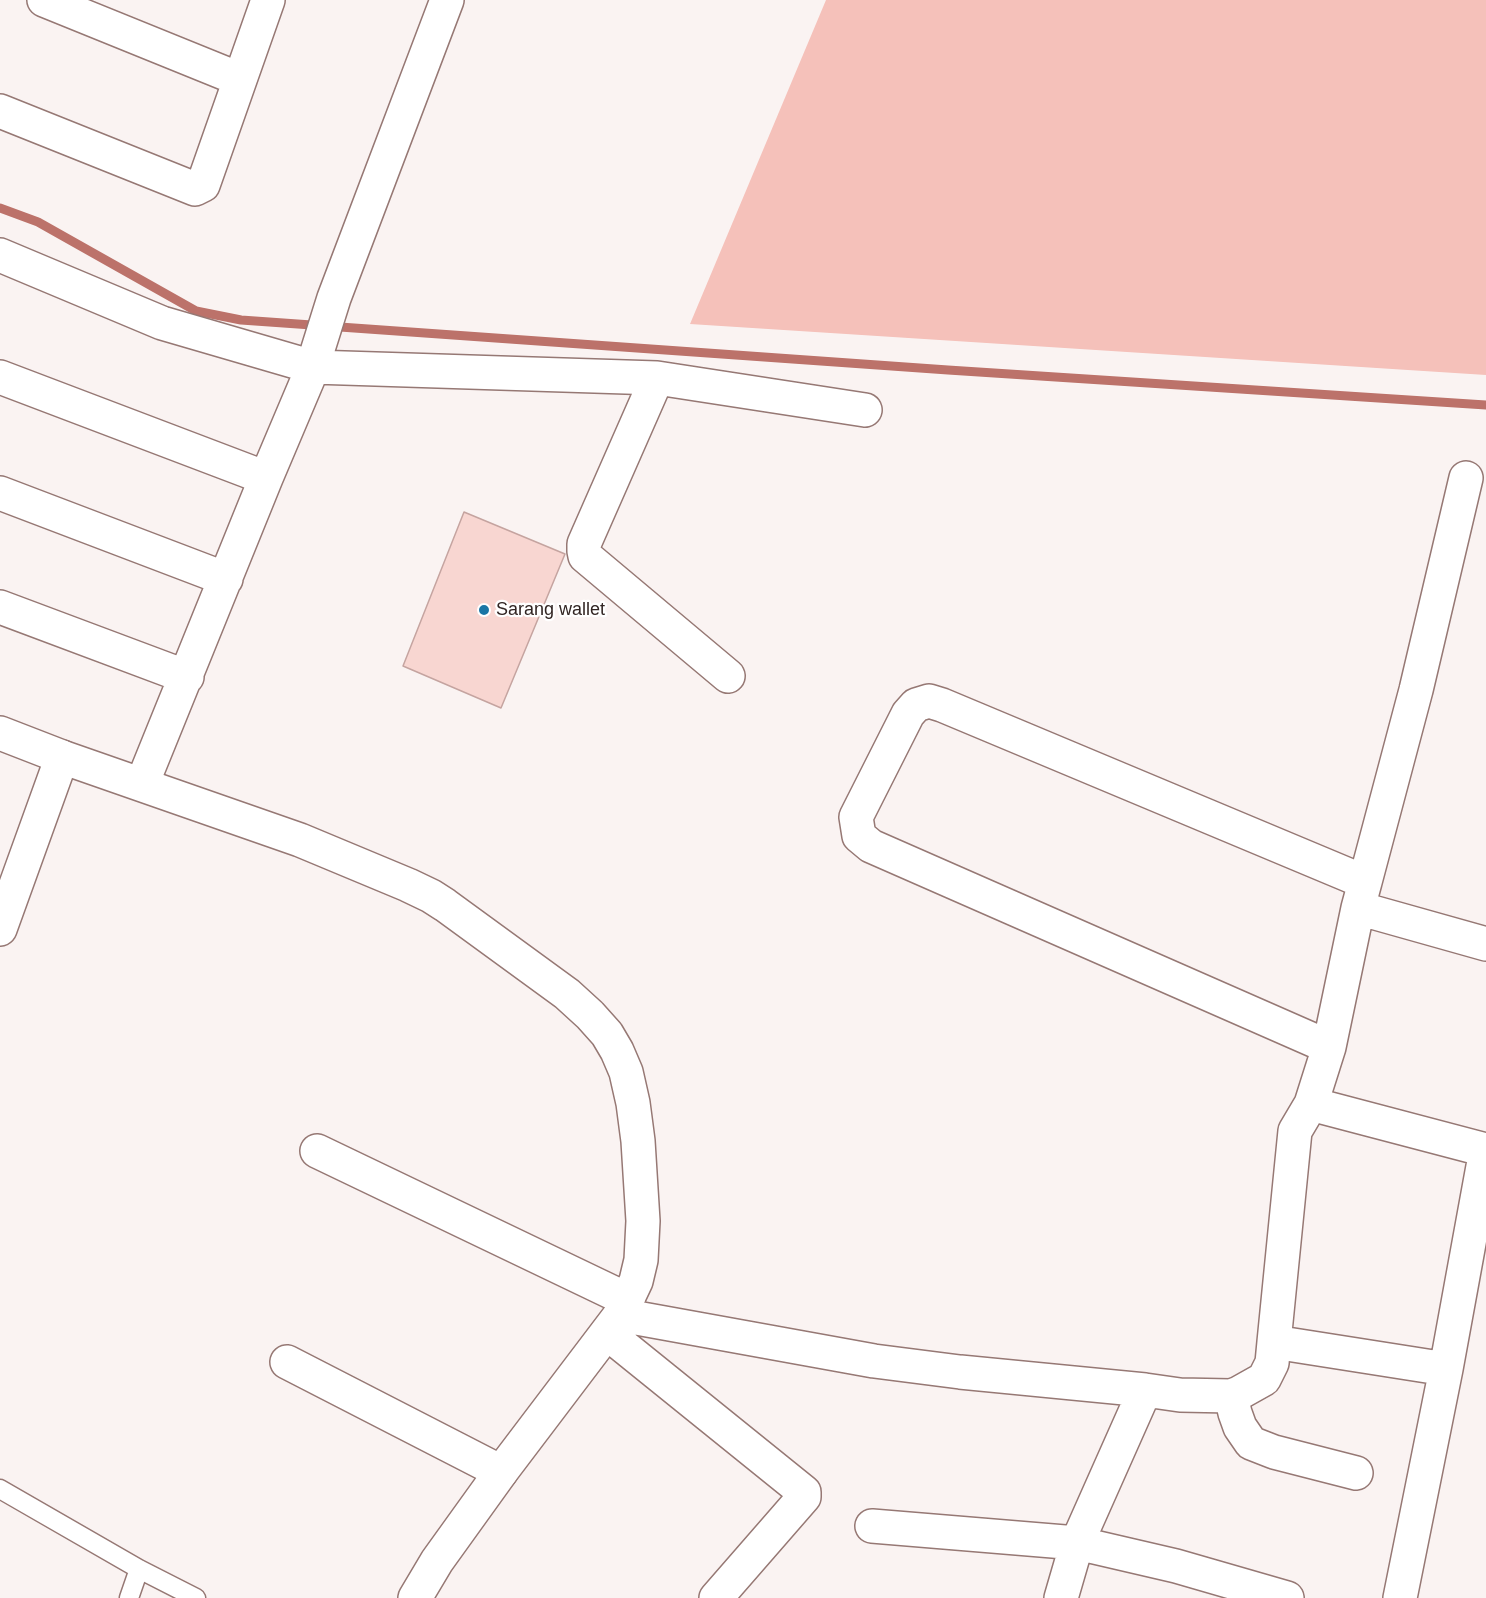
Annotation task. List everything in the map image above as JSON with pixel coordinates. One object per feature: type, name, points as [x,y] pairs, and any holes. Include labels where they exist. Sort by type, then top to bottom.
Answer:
[{"type":"street","points":[[44,0],[240,79]]},
{"type":"street","points":[[0,111],[195,189],[203,185],[268,0]]},
{"type":"street","points":[[142,784],[316,358],[334,298],[447,0]]},
{"type":"street","points":[[0,255],[162,323],[316,358],[657,378],[865,410]]},
{"type":"street","points":[[0,377],[266,478]]},
{"type":"street","points":[[657,378],[584,544],[585,556],[728,676]]},
{"type":"street","points":[[618,1316],[874,1361],[1180,1395],[1231,1396],[1264,1379],[1272,1363],[1295,1131],[1311,1104],[1329,1047],[1361,895],[1416,690],[1466,478]]},
{"type":"street","points":[[0,493],[226,579]]},
{"type":"street","points":[[0,608],[186,677]]},
{"type":"street","points":[[1329,1047],[871,846],[859,836],[856,817],[908,714],[916,705],[929,701],[1361,895],[1486,944]]},
{"type":"street","points":[[0,733],[300,840],[431,896],[567,994],[607,1034],[617,1051],[626,1072],[637,1132],[644,1221],[638,1271],[618,1316],[501,1472],[437,1561],[415,1598]]},
{"type":"street","points":[[0,929],[62,757]]},
{"type":"street","points":[[1311,1104],[1486,1150],[1446,1369],[1400,1598]]},
{"type":"street","points":[[317,1151],[618,1316],[804,1492],[804,1497],[716,1598]]},
{"type":"street","points":[[1274,1342],[1446,1369]]},
{"type":"street","points":[[287,1362],[501,1472]]},
{"type":"street","points":[[1061,1598],[1077,1543],[1145,1390]]},
{"type":"street","points":[[1231,1396],[1240,1427],[1251,1443],[1274,1452],[1356,1473]]},
{"type":"street","points":[[872,1526],[1077,1543],[1176,1566],[1287,1598]]},
{"type":"lane","points":[[0,1489],[139,1569],[196,1598]]},
{"type":"lane","points":[[129,1598],[139,1569]]},
{"type":"shaded area","points":[[826,0],[1486,0],[1486,375],[690,324]]},
{"type":"building","name":"Sarang wallet","points":[[464,512],[565,554],[501,708],[403,666]]},
{"type":"waterway","points":[[0,208],[38,222],[196,311],[241,320],[1486,405]]},
{"type":"place","name":"Sarang wallet","points":[[484,610]]}]
